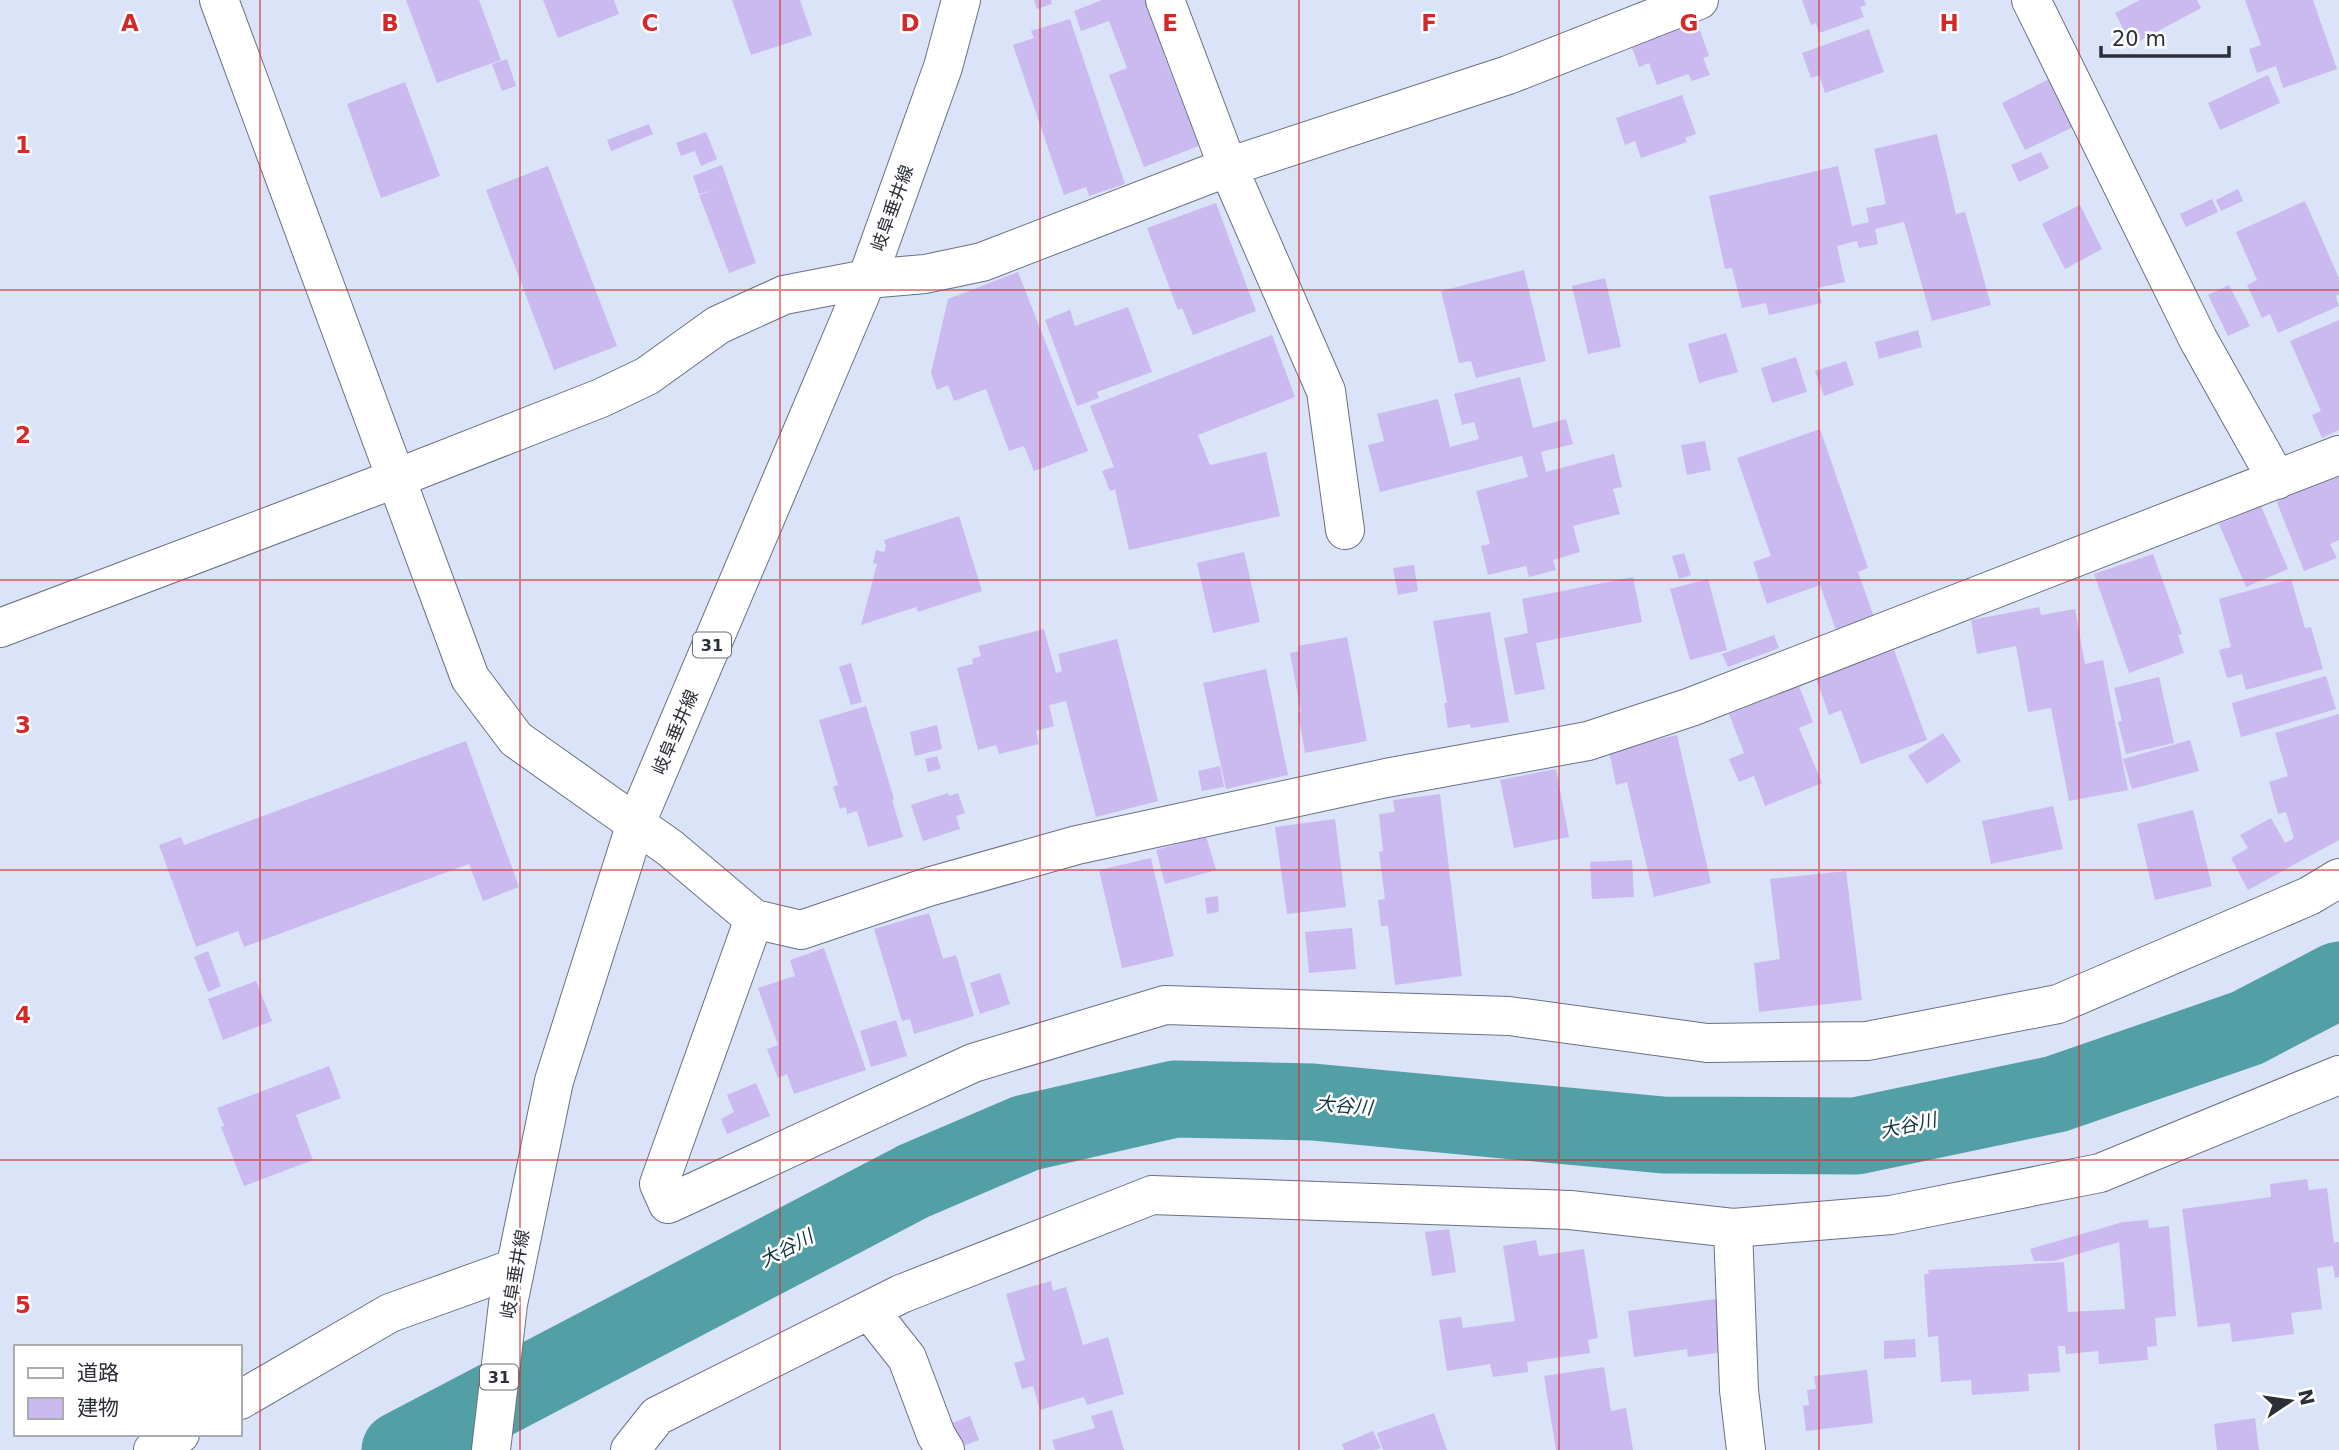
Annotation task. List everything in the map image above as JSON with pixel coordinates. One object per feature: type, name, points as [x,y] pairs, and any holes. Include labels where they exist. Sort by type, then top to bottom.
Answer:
[{"type":"street","points":[[219,0],[470,678],[516,739],[636,823],[754,919],[801,930],[928,887],[1077,845],[1386,778],[1588,741],[1691,707],[2339,455]]},
{"type":"street","name":"岐阜垂井線","points":[[491,1450],[511,1286],[554,1081],[636,823],[867,279],[943,68],[961,0]]},
{"type":"street","points":[[1166,0],[1228,167],[1326,391],[1345,530]]},
{"type":"street","points":[[0,628],[601,398],[648,376],[718,324],[785,295],[867,279],[925,274],[982,262],[1228,167],[1508,75],[1699,0]]},
{"type":"street","points":[[2031,0],[2198,339],[2277,480]]},
{"type":"street","points":[[754,919],[659,1184],[668,1204],[973,1063],[1165,1005],[1509,1016],[1707,1043],[1867,1041],[2058,1004],[2309,896],[2339,878]]},
{"type":"street","points":[[630,1450],[657,1416],[901,1294],[1152,1195],[1570,1210],[1733,1228],[1891,1216],[2100,1173],[2339,1075]]},
{"type":"street","points":[[1733,1228],[1740,1390],[1746,1450]]},
{"type":"street","points":[[242,1399],[390,1313],[511,1286]]},
{"type":"street","points":[[869,1310],[907,1359],[936,1435],[945,1450]]},
{"type":"street","points":[[153,1450],[177,1436]]},
{"type":"building","points":[[406,0],[479,0],[501,60],[437,83]]},
{"type":"building","points":[[543,0],[614,0],[619,14],[558,38]]},
{"type":"building","points":[[732,0],[800,0],[812,35],[751,55]]},
{"type":"building","points":[[1034,0],[1051,0],[1052,4],[1037,9]]},
{"type":"building","points":[[1102,0],[1148,0],[1172,53],[1164,55],[1199,146],[1144,167],[1109,75],[1127,68],[1109,21],[1081,31],[1074,11]]},
{"type":"building","points":[[1802,0],[1864,0],[1866,5],[1860,7],[1864,17],[1819,33],[1816,23],[1811,25]]},
{"type":"building","points":[[2140,0],[2197,0],[2201,8],[2132,45],[2115,13]]},
{"type":"building","points":[[2245,0],[2313,0],[2337,69],[2283,88],[2276,66],[2257,73],[2249,49],[2261,45]]},
{"type":"building","points":[[1070,19],[1125,184],[1089,196],[1086,187],[1064,195],[1013,45],[1034,38],[1031,31]]},
{"type":"building","points":[[1697,22],[1709,56],[1703,58],[1710,75],[1692,81],[1688,74],[1657,85],[1649,63],[1639,67],[1631,45]]},
{"type":"building","points":[[1869,29],[1884,72],[1825,93],[1819,75],[1811,78],[1802,53]]},
{"type":"building","points":[[507,59],[516,86],[502,91],[492,64]]},
{"type":"building","points":[[2268,75],[2280,103],[2220,130],[2208,103]]},
{"type":"building","points":[[2049,79],[2073,127],[2025,150],[2002,103]]},
{"type":"building","points":[[405,82],[440,176],[381,198],[347,104]]},
{"type":"building","points":[[1682,95],[1696,134],[1685,138],[1687,142],[1641,158],[1635,141],[1625,145],[1616,118]]},
{"type":"building","points":[[649,124],[653,134],[611,151],[607,140]]},
{"type":"building","points":[[706,132],[717,159],[701,166],[695,151],[681,156],[676,143]]},
{"type":"building","points":[[1937,134],[1956,214],[1965,212],[1991,305],[1932,321],[1904,222],[1875,229],[1878,244],[1859,248],[1857,241],[1837,246],[1845,282],[1817,288],[1822,303],[1769,315],[1766,303],[1742,308],[1732,268],[1725,269],[1709,196],[1838,166],[1852,226],[1869,222],[1866,208],[1886,204],[1874,149]]},
{"type":"building","points":[[2041,152],[2049,168],[2019,182],[2011,165]]},
{"type":"building","points":[[722,165],[756,263],[729,273],[699,195],[716,189],[699,194],[693,176]]},
{"type":"building","points":[[548,166],[617,346],[554,370],[486,190]]},
{"type":"building","points":[[2238,189],[2243,201],[2221,211],[2216,200]]},
{"type":"building","points":[[2212,199],[2218,212],[2186,227],[2180,214]]},
{"type":"building","points":[[2305,201],[2339,278],[2339,294],[2336,296],[2339,306],[2278,333],[2270,314],[2262,318],[2247,285],[2257,280],[2236,232]]},
{"type":"building","points":[[1216,203],[1256,311],[1193,335],[1182,308],[1178,310],[1147,228]]},
{"type":"building","points":[[2080,205],[2102,249],[2065,269],[2042,224]]},
{"type":"building","points":[[1524,270],[1546,361],[1476,378],[1471,361],[1459,363],[1441,291]]},
{"type":"building","points":[[1018,272],[1088,451],[1034,471],[1024,446],[1009,451],[986,389],[954,401],[948,385],[937,390],[931,373],[948,299]]},
{"type":"building","points":[[1605,278],[1621,347],[1588,354],[1572,286]]},
{"type":"building","points":[[2229,285],[2250,326],[2228,336],[2208,295]]},
{"type":"building","points":[[1128,307],[1152,372],[1097,392],[1099,398],[1077,406],[1045,320],[1070,310],[1075,326]]},
{"type":"building","points":[[2339,320],[2339,430],[2322,438],[2312,415],[2321,411],[2290,341]]},
{"type":"building","points":[[1918,330],[1922,347],[1879,359],[1875,342]]},
{"type":"building","points":[[1726,333],[1738,372],[1699,383],[1688,344]]},
{"type":"building","points":[[1272,335],[1295,397],[1198,435],[1210,465],[1266,452],[1280,516],[1129,550],[1115,489],[1110,491],[1102,471],[1114,467],[1090,406]]},
{"type":"building","points":[[1796,357],[1807,392],[1772,403],[1761,368]]},
{"type":"building","points":[[1846,361],[1854,385],[1824,396],[1815,371]]},
{"type":"building","points":[[1520,377],[1533,428],[1566,419],[1573,444],[1541,452],[1546,472],[1614,454],[1622,487],[1613,489],[1620,514],[1573,526],[1580,552],[1553,560],[1556,570],[1529,577],[1526,566],[1488,575],[1481,546],[1490,544],[1476,491],[1528,477],[1522,456],[1380,492],[1368,445],[1384,441],[1377,414],[1438,399],[1450,447],[1479,439],[1474,422],[1462,425],[1454,394]]},
{"type":"building","points":[[1820,429],[1868,568],[1858,572],[1874,617],[1836,630],[1820,585],[1767,604],[1753,562],[1771,556],[1737,458]]},
{"type":"building","points":[[1705,441],[1711,470],[1687,475],[1681,445]]},
{"type":"building","points":[[2339,475],[2339,540],[2330,544],[2337,558],[2304,571],[2276,500]]},
{"type":"building","points":[[2261,506],[2288,569],[2246,587],[2219,524]]},
{"type":"building","points":[[959,516],[982,591],[918,612],[916,607],[861,625],[877,564],[873,563],[876,550],[884,552],[884,540]]},
{"type":"building","points":[[1244,552],[1260,622],[1213,633],[1197,563]]},
{"type":"building","points":[[1684,553],[1691,575],[1679,579],[1672,556]]},
{"type":"building","points":[[2153,554],[2182,634],[2178,635],[2184,653],[2129,673],[2094,574]]},
{"type":"building","points":[[1414,565],[1418,591],[1398,595],[1393,568]]},
{"type":"building","points":[[1633,577],[1642,622],[1536,643],[1545,689],[1515,695],[1504,638],[1528,633],[1522,599]]},
{"type":"building","points":[[1708,579],[1727,650],[1690,660],[1670,589]]},
{"type":"building","points":[[2291,579],[2305,628],[2311,627],[2323,669],[2246,690],[2242,674],[2227,678],[2219,650],[2231,647],[2219,599]]},
{"type":"building","points":[[2039,607],[2041,615],[2075,609],[2085,664],[2103,660],[2128,790],[2069,801],[2051,708],[2028,712],[2016,646],[1977,654],[1971,620]]},
{"type":"building","points":[[1490,612],[1509,722],[1471,728],[1470,724],[1448,728],[1444,703],[1447,703],[1433,621]]},
{"type":"building","points":[[1044,629],[1056,673],[1062,671],[1058,654],[1117,639],[1158,801],[1096,817],[1066,701],[1049,705],[1054,726],[1036,731],[1039,744],[999,754],[996,745],[978,750],[957,668],[973,664],[972,659],[981,656],[978,646]]},
{"type":"building","points":[[1774,635],[1779,648],[1728,667],[1722,654]]},
{"type":"building","points":[[1347,637],[1367,741],[1305,753],[1298,713],[1301,712],[1290,653],[1299,651],[1298,646]]},
{"type":"building","points":[[1894,650],[1927,740],[1861,764],[1841,710],[1829,715],[1816,678]]},
{"type":"building","points":[[851,663],[862,702],[851,705],[839,667]]},
{"type":"building","points":[[1266,669],[1288,775],[1226,789],[1203,683]]},
{"type":"building","points":[[2326,676],[2336,709],[2241,737],[2232,703]]},
{"type":"building","points":[[2159,677],[2174,743],[2126,754],[2118,722],[2122,721],[2114,688]]},
{"type":"building","points":[[1799,686],[1813,722],[1799,728],[1822,783],[1765,806],[1754,776],[1739,782],[1729,759],[1744,753],[1729,714]]},
{"type":"building","points":[[866,706],[903,837],[868,847],[857,811],[847,814],[846,807],[840,809],[833,787],[838,785],[819,720]]},
{"type":"building","points":[[2339,714],[2339,840],[2248,890],[2231,858],[2248,848],[2240,835],[2271,818],[2285,843],[2294,838],[2286,812],[2278,814],[2269,782],[2288,776],[2275,733]]},
{"type":"building","points":[[937,725],[942,749],[915,756],[910,732]]},
{"type":"building","points":[[1943,733],[1961,761],[1927,784],[1908,756]]},
{"type":"building","points":[[1677,735],[1711,883],[1654,897],[1627,782],[1616,785],[1609,751]]},
{"type":"building","points":[[2190,740],[2199,771],[2132,789],[2123,759]]},
{"type":"building","points":[[466,741],[519,887],[483,901],[469,864],[244,947],[238,931],[196,947],[159,845],[181,837],[184,845]]},
{"type":"building","points":[[937,756],[941,769],[928,772],[925,759]]},
{"type":"building","points":[[1220,766],[1224,787],[1202,791],[1198,771]]},
{"type":"building","points":[[1556,769],[1569,837],[1514,848],[1500,780]]},
{"type":"building","points":[[948,793],[949,796],[958,793],[965,813],[956,816],[960,829],[923,841],[911,805]]},
{"type":"building","points":[[1440,794],[1462,976],[1395,985],[1388,926],[1381,926],[1378,900],[1385,899],[1379,852],[1383,851],[1379,814],[1395,812],[1393,800]]},
{"type":"building","points":[[2053,806],[2063,849],[1991,864],[1982,821]]},
{"type":"building","points":[[2193,810],[2212,886],[2155,900],[2137,824]]},
{"type":"building","points":[[1335,819],[1346,907],[1287,914],[1275,827]]},
{"type":"building","points":[[1206,836],[1216,870],[1165,884],[1156,850]]},
{"type":"building","points":[[1151,858],[1174,956],[1122,968],[1099,870]]},
{"type":"building","points":[[1632,860],[1634,897],[1592,899],[1590,862]]},
{"type":"building","points":[[1846,871],[1862,1000],[1759,1012],[1754,963],[1780,959],[1770,879]]},
{"type":"building","points":[[1218,896],[1219,912],[1207,914],[1205,898]]},
{"type":"building","points":[[929,913],[943,959],[956,955],[974,1016],[914,1034],[910,1019],[902,1021],[874,929]]},
{"type":"building","points":[[1352,928],[1356,969],[1309,973],[1305,932]]},
{"type":"building","points":[[824,948],[866,1070],[794,1094],[787,1074],[778,1078],[767,1049],[778,1045],[758,988],[795,976],[790,960]]},
{"type":"building","points":[[208,951],[221,986],[208,992],[194,957]]},
{"type":"building","points":[[1000,973],[1010,1004],[980,1014],[970,983]]},
{"type":"building","points":[[256,981],[272,1021],[223,1040],[208,999]]},
{"type":"building","points":[[896,1020],[907,1056],[871,1067],[860,1031]]},
{"type":"building","points":[[329,1066],[341,1098],[296,1115],[313,1160],[244,1186],[221,1127],[224,1126],[217,1108]]},
{"type":"building","points":[[756,1083],[770,1116],[727,1134],[721,1119],[734,1112],[727,1095]]},
{"type":"building","points":[[2307,1179],[2309,1190],[2327,1188],[2334,1243],[2339,1242],[2339,1277],[2335,1278],[2333,1266],[2317,1268],[2322,1309],[2291,1313],[2294,1334],[2232,1342],[2230,1323],[2198,1327],[2182,1209],[2271,1197],[2270,1184]]},
{"type":"building","points":[[2148,1220],[2149,1228],[2169,1226],[2176,1316],[2155,1318],[2157,1346],[2147,1347],[2148,1360],[2099,1364],[2098,1351],[2066,1354],[2065,1346],[2058,1346],[2060,1372],[2028,1374],[2029,1391],[1972,1395],[1971,1380],[1941,1382],[1938,1336],[1928,1337],[1924,1274],[1929,1274],[1928,1270],[2064,1262],[2068,1312],[2125,1309],[2119,1242],[2054,1261],[2034,1261],[2030,1249],[2123,1222]]},
{"type":"building","points":[[1449,1229],[1456,1272],[1432,1276],[1425,1232]]},
{"type":"building","points":[[1536,1240],[1539,1256],[1584,1249],[1598,1338],[1588,1340],[1590,1353],[1527,1362],[1528,1372],[1493,1377],[1490,1364],[1447,1371],[1439,1320],[1461,1317],[1463,1328],[1515,1321],[1503,1246]]},
{"type":"building","points":[[1051,1281],[1053,1291],[1066,1287],[1083,1345],[1108,1337],[1124,1394],[1087,1405],[1084,1397],[1040,1410],[1033,1386],[1022,1389],[1014,1363],[1025,1360],[1006,1294]]},
{"type":"building","points":[[1716,1299],[1723,1352],[1688,1357],[1687,1349],[1634,1357],[1628,1311]]},
{"type":"building","points":[[1915,1339],[1916,1357],[1884,1359],[1884,1341]]},
{"type":"building","points":[[1604,1367],[1611,1411],[1626,1408],[1633,1450],[1556,1450],[1544,1376]]},
{"type":"building","points":[[1867,1370],[1873,1423],[1806,1431],[1803,1406],[1809,1405],[1807,1390],[1816,1389],[1814,1376]]},
{"type":"building","points":[[1112,1410],[1124,1450],[1055,1450],[1052,1440],[1095,1428],[1091,1416]]},
{"type":"building","points":[[1434,1413],[1447,1450],[1383,1450],[1377,1433]]},
{"type":"building","points":[[970,1416],[979,1440],[956,1449],[947,1425]]},
{"type":"building","points":[[2255,1418],[2259,1450],[2217,1450],[2214,1424]]},
{"type":"building","points":[[1373,1431],[1381,1448],[1344,1450],[1342,1444]]},
{"type":"waterway","name":"大谷川","points":[[400,1450],[914,1181],[1026,1133],[1175,1099],[1313,1102],[1663,1135],[1856,1136],[2056,1094],[2247,1028],[2339,980]]}]
